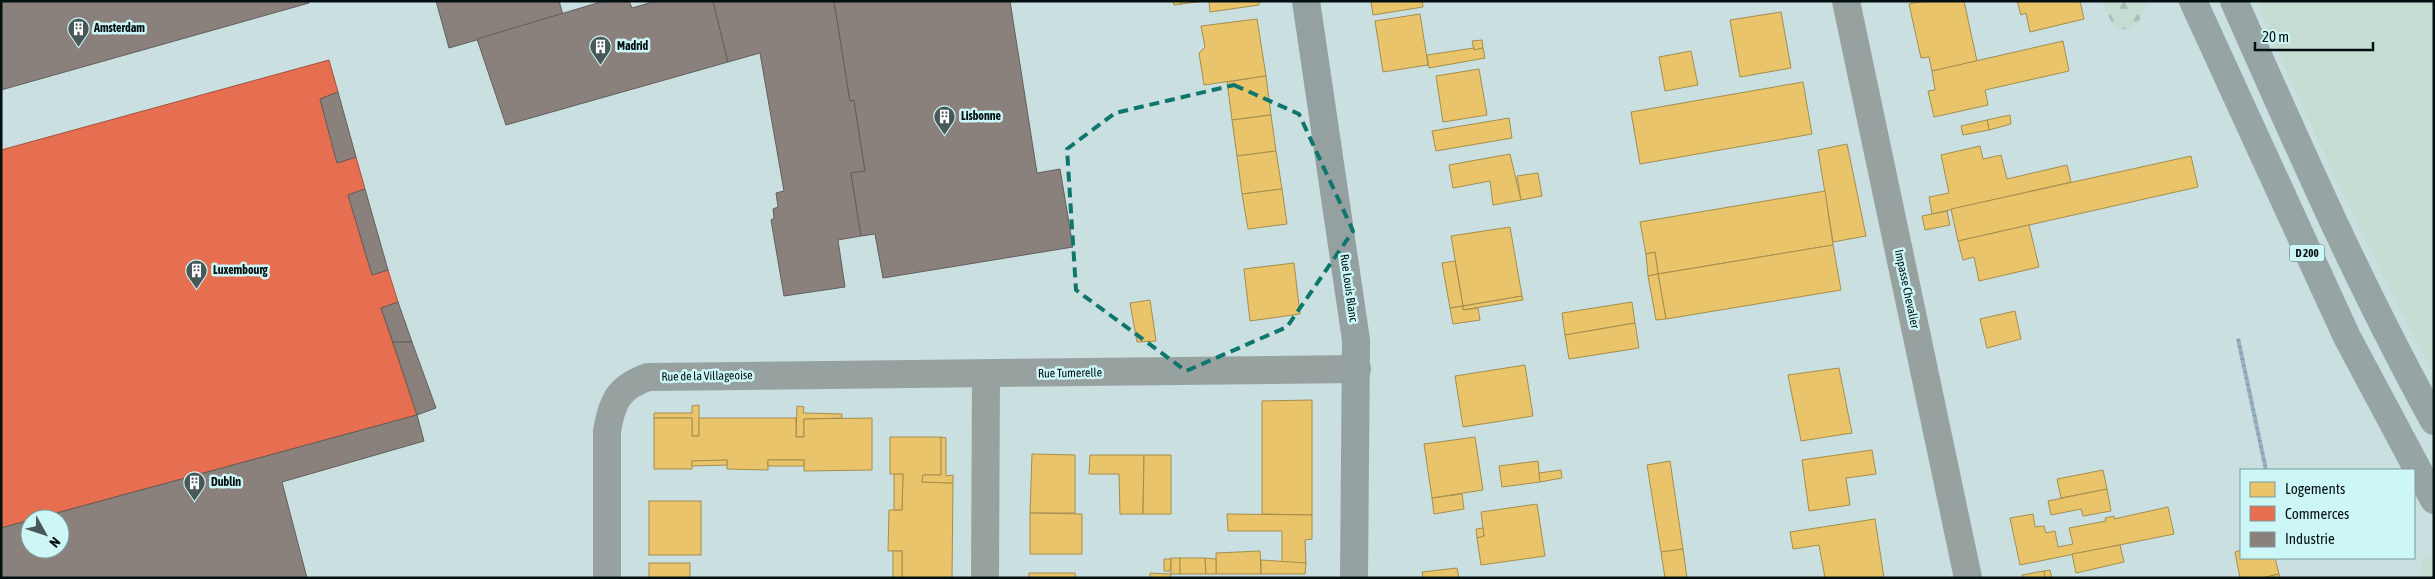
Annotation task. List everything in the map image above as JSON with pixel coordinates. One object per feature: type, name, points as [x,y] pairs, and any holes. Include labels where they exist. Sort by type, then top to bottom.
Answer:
[{"type":"main road","name":"D 200","points":[[2193,1],[2340,321],[2434,500]]},
{"type":"main road","name":"D 200","points":[[2234,1],[2318,190],[2383,323],[2434,420]]},
{"type":"street","name":"Rue Louis Blanc","points":[[1306,1],[1348,278],[1357,369],[1354,578]]},
{"type":"street","name":"Impasse Chevalier","points":[[1846,1],[1968,578]]},
{"type":"street","name":"Rue Tumerelle","points":[[986,375],[1357,369]]},
{"type":"street","name":"Rue de la Villageoise","points":[[607,578],[607,430],[614,404],[623,390],[633,382],[648,377],[663,376],[986,375]]},
{"type":"street","points":[[984,578],[986,375]]},
{"type":"highlighted area","points":[[1234,85],[1299,114],[1353,231],[1287,327],[1186,371],[1076,290],[1067,149],[1115,113]]},
{"type":"green space","points":[[2101,1],[2147,2],[2137,24],[2129,29],[2115,29]]},
{"type":"green space","points":[[2256,1],[2434,1],[2434,374],[2386,282],[2341,189],[2297,96]]},
{"type":"green space","points":[[2428,555],[2434,556],[2434,578],[2419,578],[2423,558]]},
{"type":"water","points":[[2240,338],[2268,469],[2264,469],[2236,339]]},
{"type":"building: Logements","points":[[1173,1],[1181,1],[1181,4],[1174,5]]},
{"type":"building: Logements","points":[[1181,1],[1205,1],[1181,4]]},
{"type":"building: Logements","points":[[1209,1],[1259,1],[1259,5],[1210,12]]},
{"type":"building: Logements","points":[[1371,1],[1422,1],[1423,7],[1373,15]]},
{"type":"building: Logements","points":[[1924,1],[1964,1],[1977,61],[1932,71],[1929,57],[1921,58],[1909,4]]},
{"type":"building: Logements","points":[[2017,1],[2080,1],[2084,19],[2030,32],[2026,13],[2021,15]]},
{"type":"building: Logements","points":[[1781,12],[1791,68],[1740,77],[1730,20]]},
{"type":"building: Logements","points":[[1420,14],[1428,65],[1383,72],[1375,21]]},
{"type":"building: Logements","points":[[1257,19],[1266,76],[1204,85],[1199,53],[1205,47],[1201,26]]},
{"type":"building: Logements","points":[[1482,40],[1483,48],[1474,50],[1472,41]]},
{"type":"building: Logements","points":[[2063,41],[2069,71],[1985,90],[1988,105],[1934,117],[1928,91],[1935,90],[1932,71]]},
{"type":"building: Logements","points":[[1474,48],[1474,50],[1483,48],[1485,58],[1429,68],[1427,55]]},
{"type":"building: Logements","points":[[1691,51],[1698,85],[1665,91],[1659,57]]},
{"type":"building: Logements","points":[[1479,69],[1487,115],[1443,122],[1436,76]]},
{"type":"building: Logements","points":[[1266,76],[1271,115],[1232,120],[1227,82]]},
{"type":"building: Logements","points":[[1803,82],[1812,134],[1640,164],[1631,112]]},
{"type":"building: Logements","points":[[1271,115],[1276,151],[1237,156],[1232,120]]},
{"type":"building: Logements","points":[[2010,115],[2011,124],[1989,130],[1987,120]]},
{"type":"building: Logements","points":[[1509,118],[1512,138],[1436,151],[1432,131]]},
{"type":"building: Logements","points":[[1987,120],[1989,130],[1963,135],[1961,126]]},
{"type":"building: Logements","points":[[1847,144],[1866,236],[1833,242],[1818,150]]},
{"type":"building: Logements","points":[[1980,146],[1983,159],[2001,155],[2007,179],[2067,165],[2071,182],[1932,214],[1929,197],[1949,193],[1941,155]]},
{"type":"building: Logements","points":[[1276,151],[1282,189],[1242,194],[1237,156]]},
{"type":"building: Logements","points":[[1510,154],[1521,200],[1493,205],[1490,181],[1453,188],[1449,165]]},
{"type":"building: Logements","points":[[2191,156],[2198,187],[1958,241],[1951,209]]},
{"type":"building: Logements","points":[[1538,173],[1542,196],[1521,200],[1517,176]]},
{"type":"building: Logements","points":[[1282,189],[1287,224],[1248,229],[1242,194]]},
{"type":"building: Logements","points":[[1825,191],[1833,245],[1658,274],[1655,252],[1646,254],[1640,222]]},
{"type":"building: Logements","points":[[1947,211],[1950,225],[1925,230],[1922,216]]},
{"type":"building: Logements","points":[[2029,225],[2039,267],[1979,281],[1974,257],[1963,260],[1958,241]]},
{"type":"building: Logements","points":[[1510,227],[1522,296],[1463,306],[1451,236]]},
{"type":"building: Logements","points":[[1833,245],[1841,290],[1666,319],[1658,274]]},
{"type":"building: Logements","points":[[1655,252],[1658,274],[1648,276],[1646,254]]},
{"type":"building: Logements","points":[[1455,261],[1463,306],[1450,308],[1442,263]]},
{"type":"building: Logements","points":[[1294,263],[1300,314],[1250,321],[1244,269]]},
{"type":"building: Logements","points":[[1658,274],[1666,319],[1656,320],[1648,276]]},
{"type":"building: Logements","points":[[1522,296],[1523,300],[1463,310],[1463,306]]},
{"type":"building: Logements","points":[[1150,300],[1156,341],[1137,342],[1130,303]]},
{"type":"building: Logements","points":[[1632,302],[1635,323],[1565,335],[1562,313]]},
{"type":"building: Logements","points":[[1463,306],[1463,310],[1478,308],[1480,320],[1453,324],[1450,308]]},
{"type":"building: Logements","points":[[2015,311],[2021,339],[1987,348],[1980,319]]},
{"type":"building: Logements","points":[[1635,323],[1639,348],[1569,359],[1565,335]]},
{"type":"building: Logements","points":[[1525,365],[1533,416],[1463,427],[1455,376]]},
{"type":"building: Logements","points":[[1839,368],[1852,433],[1801,441],[1788,375]]},
{"type":"building: Logements","points":[[1312,400],[1312,515],[1262,514],[1262,401]]},
{"type":"building: Logements","points":[[699,405],[699,436],[692,436],[692,418],[654,418],[654,413],[692,413],[692,406]]},
{"type":"building: Logements","points":[[797,406],[804,407],[803,413],[842,414],[842,418],[804,419],[804,437],[796,437]]},
{"type":"building: Logements","points":[[654,418],[692,418],[692,436],[699,436],[699,418],[796,418],[796,437],[804,437],[804,419],[872,418],[872,470],[804,471],[804,460],[768,460],[768,470],[727,469],[727,460],[692,461],[692,469],[654,469]]},
{"type":"building: Logements","points":[[890,437],[941,437],[941,475],[923,475],[922,482],[953,483],[952,578],[902,578],[902,551],[888,551],[889,510],[902,510],[903,474],[890,474]]},
{"type":"building: Logements","points":[[941,437],[946,438],[946,476],[953,475],[953,483],[922,482],[923,475],[941,475]]},
{"type":"building: Logements","points":[[1475,437],[1483,490],[1432,498],[1424,444]]},
{"type":"building: Logements","points":[[1872,450],[1876,474],[1846,478],[1850,505],[1809,511],[1802,460]]},
{"type":"building: Logements","points":[[1032,454],[1075,455],[1075,513],[1030,513]]},
{"type":"building: Logements","points":[[1090,455],[1144,455],[1143,514],[1120,514],[1119,474],[1089,474]]},
{"type":"building: Logements","points":[[1144,455],[1171,455],[1171,514],[1143,514]]},
{"type":"building: Logements","points":[[727,460],[727,465],[692,466],[692,461]]},
{"type":"building: Logements","points":[[768,460],[804,460],[804,466],[768,466]]},
{"type":"building: Logements","points":[[1538,461],[1540,482],[1502,487],[1499,466]]},
{"type":"building: Logements","points":[[1670,461],[1683,549],[1661,552],[1647,465]]},
{"type":"building: Logements","points":[[1561,470],[1562,478],[1540,482],[1539,473]]},
{"type":"building: Logements","points":[[2103,470],[2107,489],[2061,498],[2057,479]]},
{"type":"building: Logements","points":[[894,474],[903,474],[902,510],[894,510]]},
{"type":"building: Logements","points":[[2107,489],[2111,511],[2083,516],[2081,509],[2051,515],[2048,501]]},
{"type":"building: Logements","points":[[1462,494],[1464,509],[1434,514],[1432,498]]},
{"type":"building: Logements","points":[[649,501],[701,501],[701,555],[649,555]]},
{"type":"building: Logements","points":[[1537,504],[1545,556],[1481,565],[1477,538],[1484,536],[1481,512]]},
{"type":"building: Logements","points":[[2168,507],[2174,534],[2020,565],[2010,518],[2033,514],[2035,527],[2044,526],[2046,533],[2055,531],[2058,547],[2073,544],[2069,528],[2106,521],[2105,518],[2114,516],[2114,519]]},
{"type":"building: Logements","points":[[1030,513],[1082,514],[1082,554],[1030,554]]},
{"type":"building: Logements","points":[[1227,514],[1312,515],[1312,539],[1305,540],[1306,563],[1282,563],[1282,531],[1228,531]]},
{"type":"building: Logements","points":[[1875,519],[1884,578],[1825,578],[1819,545],[1793,549],[1790,532]]},
{"type":"building: Logements","points":[[1483,528],[1484,536],[1477,538],[1476,529]]},
{"type":"building: Logements","points":[[2120,545],[2124,562],[2076,573],[2072,554]]},
{"type":"building: Logements","points":[[1683,549],[1687,578],[1665,578],[1661,552]]},
{"type":"building: Logements","points":[[2240,550],[2240,559],[2275,559],[2279,574],[2262,578],[2240,578],[2235,552]]},
{"type":"building: Logements","points":[[893,551],[902,551],[902,578],[893,578]]},
{"type":"building: Logements","points":[[1260,551],[1261,574],[1216,574],[1216,553]]},
{"type":"building: Logements","points":[[1171,558],[1180,558],[1180,574],[1171,574]]},
{"type":"building: Logements","points":[[1180,558],[1205,558],[1206,574],[1180,574]]},
{"type":"building: Logements","points":[[1205,558],[1216,559],[1216,574],[1206,574]]},
{"type":"building: Logements","points":[[1164,559],[1171,559],[1170,571],[1164,571]]},
{"type":"building: Logements","points":[[1261,560],[1306,563],[1305,574],[1261,574]]},
{"type":"building: Logements","points":[[649,563],[690,563],[690,578],[649,578]]},
{"type":"building: Logements","points":[[1457,568],[1459,578],[1423,578],[1422,572]]},
{"type":"building: Logements","points":[[2050,570],[2052,578],[2045,578],[2044,571]]},
{"type":"building: Logements","points":[[2044,571],[2045,578],[2023,578],[2022,575]]},
{"type":"building: Logements","points":[[1029,573],[1075,573],[1076,578],[1029,578]]},
{"type":"building: Logements","points":[[1150,573],[1171,574],[1170,578],[1150,578]]},
{"type":"building: Logements","points":[[2279,574],[2280,578],[2262,578]]},
{"type":"building: Commerces","name":"Luxembourg","points":[[329,60],[338,92],[320,99],[337,163],[356,157],[365,189],[348,195],[372,275],[388,270],[398,302],[381,308],[417,415],[70,509],[20,509],[20,523],[1,528],[1,150]]},
{"type":"building: Industrie","name":"Amsterdam","points":[[1,1],[309,1],[309,3],[1,90]]},
{"type":"building: Industrie","points":[[436,1],[559,1],[563,15],[449,48]]},
{"type":"building: Industrie","name":"Madrid","points":[[604,1],[629,1],[632,8],[656,1],[713,1],[728,62],[506,125],[477,39]]},
{"type":"building: Industrie","points":[[713,1],[834,1],[850,101],[854,100],[865,171],[851,173],[861,236],[838,240],[845,287],[784,296],[771,220],[774,218],[773,209],[778,207],[776,193],[784,191],[760,53],[728,62]]},
{"type":"building: Industrie","name":"Lisbonne","points":[[834,1],[1010,1],[1037,173],[1060,169],[1073,247],[883,278],[875,234],[861,236],[851,173],[865,171],[854,100],[850,101]]},
{"type":"building: Industrie","points":[[338,92],[356,157],[337,163],[320,99]]},
{"type":"building: Industrie","points":[[365,189],[388,270],[372,275],[348,195]]},
{"type":"building: Industrie","points":[[398,302],[412,342],[393,342],[381,308]]},
{"type":"building: Industrie","points":[[393,342],[412,342],[436,408],[417,415]]},
{"type":"building: Industrie","name":"Dublin","points":[[417,415],[424,441],[282,482],[307,578],[1,578],[1,528],[20,523],[20,559],[70,559],[70,509]]},
{"type":"place","name":"Amsterdam","points":[[78,47]]},
{"type":"place","name":"Madrid","points":[[601,65]]},
{"type":"place","name":"Lisbonne","points":[[945,135]]},
{"type":"place","name":"Luxembourg","points":[[197,289]]},
{"type":"place","name":"Dublin","points":[[195,501]]}]
